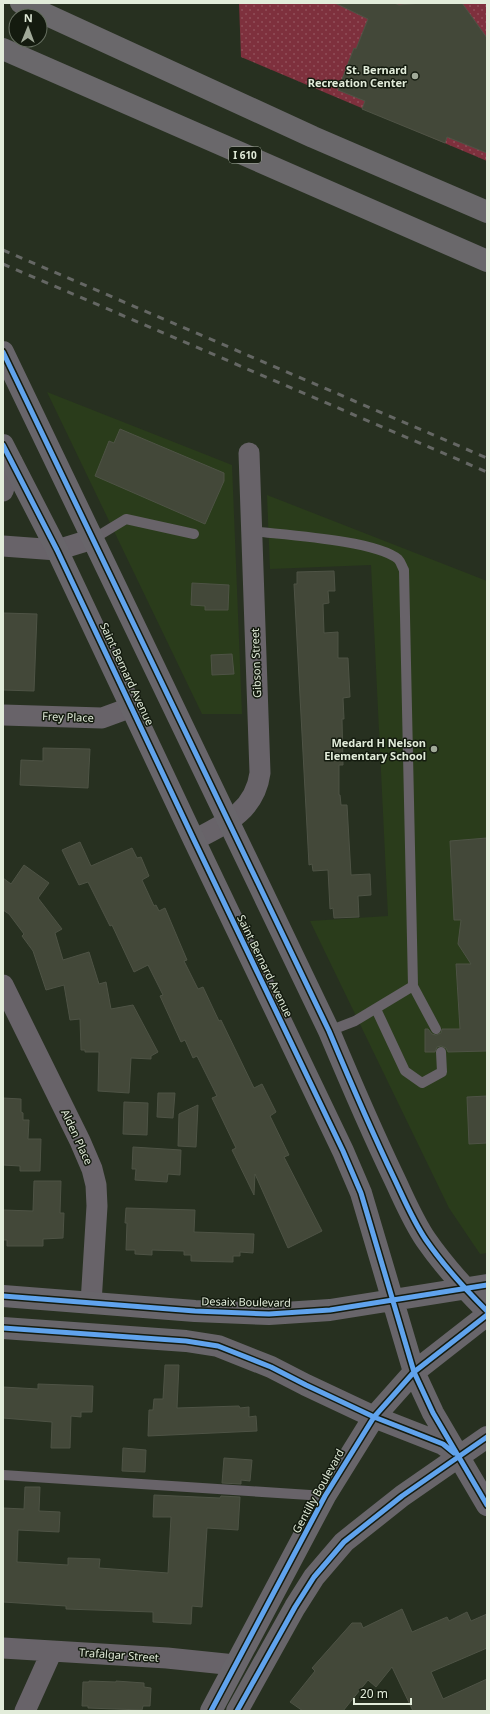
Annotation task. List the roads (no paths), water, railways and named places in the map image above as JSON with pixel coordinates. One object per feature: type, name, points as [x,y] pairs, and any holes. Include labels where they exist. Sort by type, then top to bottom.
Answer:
[{"type":"highway","points":[[21,3],[313,137],[487,212]]},
{"type":"highway","name":"I 610","points":[[3,49],[487,261]]},
{"type":"street","points":[[3,352],[329,1031],[369,1127],[409,1208],[426,1239],[463,1288],[487,1311]]},
{"type":"street","points":[[3,491],[8,454]]},
{"type":"street","name":"Saint Bernard Avenue","points":[[8,454],[57,550],[194,840],[344,1150],[361,1193],[414,1372],[433,1413],[460,1456],[487,1505]]},
{"type":"street","name":"Gibson Street","points":[[194,840],[228,823],[253,797],[258,785],[260,773],[249,454]]},
{"type":"street","points":[[3,546],[57,550],[93,539]]},
{"type":"street","name":"Frey Place","points":[[3,715],[102,718],[132,707]]},
{"type":"street","name":"Alden Place","points":[[3,985],[80,1141],[92,1169],[96,1185],[98,1206],[91,1303]]},
{"type":"street","name":"Desaix Boulevard","points":[[3,1296],[196,1311],[269,1314],[330,1310],[487,1285]]},
{"type":"street","name":"Gentilly Boulevard","points":[[211,1711],[325,1496],[374,1417],[414,1372],[487,1315]]},
{"type":"street","points":[[3,1328],[186,1341],[218,1346],[271,1366],[306,1385],[374,1417],[443,1444],[460,1456]]},
{"type":"street","points":[[237,1711],[295,1606],[314,1577],[344,1542],[373,1518],[487,1437]]},
{"type":"street","name":"Trafalgar Street","points":[[3,1648],[167,1658],[236,1665]]},
{"type":"street","points":[[25,1711],[52,1651]]},
{"type":"lane","points":[[93,539],[126,519],[194,534]]},
{"type":"lane","points":[[251,531],[345,542],[382,551],[399,560],[404,570],[413,986],[436,1029]]},
{"type":"lane","points":[[329,1031],[355,1021],[413,986]]},
{"type":"lane","points":[[376,1009],[405,1071],[422,1083],[442,1072],[441,1052]]},
{"type":"lane","points":[[3,1475],[325,1496]]},
{"type":"railway","points":[[3,250],[487,458]]},
{"type":"railway","points":[[3,264],[487,472]]},
{"type":"place","name":"St. Bernard Recreation Center","points":[[415,76]]},
{"type":"place","name":"Medard H Nelson Elementary School","points":[[434,749]]}]
